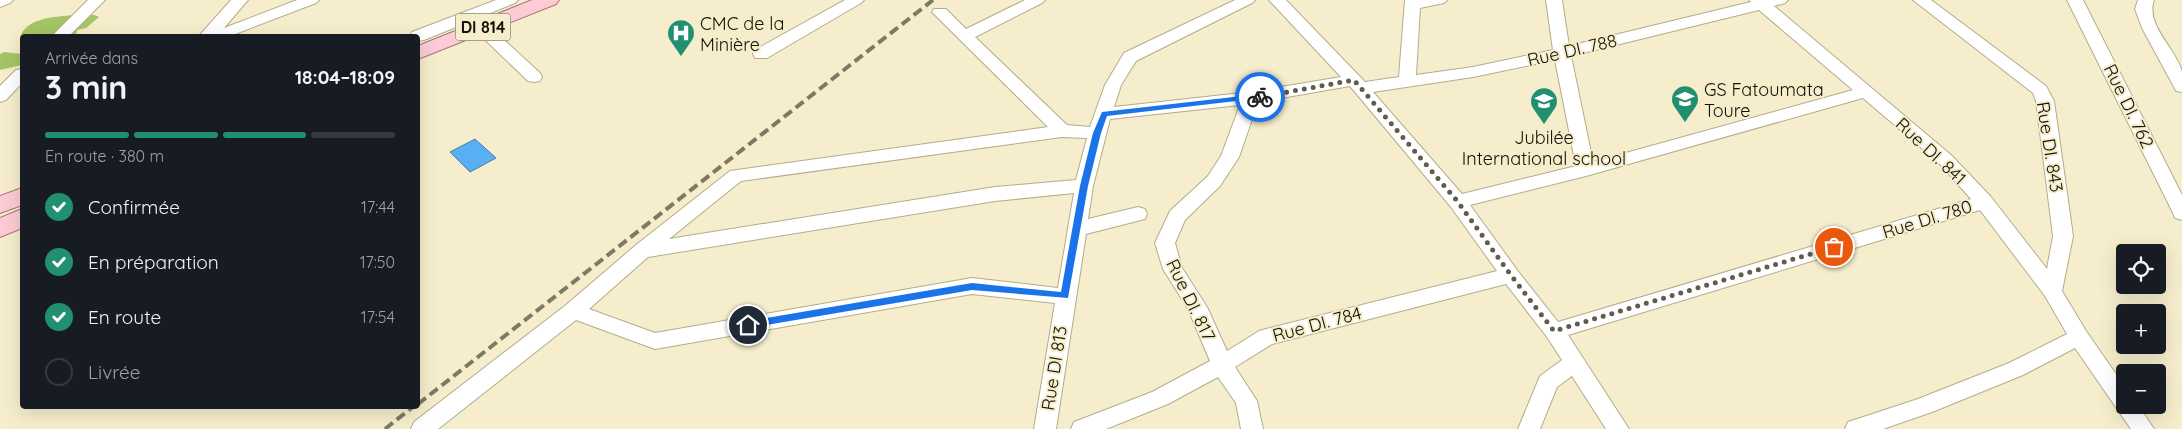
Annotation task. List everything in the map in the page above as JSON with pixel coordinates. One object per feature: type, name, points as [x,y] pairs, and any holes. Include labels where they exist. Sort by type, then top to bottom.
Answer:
[{"type":"main road","name":"DI 814","points":[[420,41],[523,0]]},
{"type":"main road","name":"DI 814","points":[[420,52],[549,0]]},
{"type":"street","points":[[0,2],[5,0]]},
{"type":"street","points":[[62,34],[97,0]]},
{"type":"street","points":[[218,0],[238,2]]},
{"type":"street","points":[[221,34],[311,0]]},
{"type":"street","points":[[420,35],[510,0]]},
{"type":"street","points":[[420,56],[561,0]]},
{"type":"street","points":[[760,54],[856,0]]},
{"type":"street","points":[[964,36],[1036,0]]},
{"type":"street","name":"Rue DI 813","points":[[1045,429],[1084,186],[1097,133],[1121,68],[1130,57],[1247,0]]},
{"type":"street","points":[[1277,0],[1292,18],[1358,84],[1458,202],[1554,331],[1618,429]]},
{"type":"street","points":[[1407,81],[1413,3],[1439,0]]},
{"type":"street","points":[[1554,0],[1562,53],[1586,170]]},
{"type":"street","name":"Rue DI. 843","points":[[1921,0],[2040,90],[2045,101],[2063,236],[2052,291]]},
{"type":"street","points":[[2146,0],[2143,9],[2150,28],[2182,87]]},
{"type":"street","name":"Rue DI. 788","points":[[1358,84],[1407,81],[1473,72],[1562,53],[1766,1]]},
{"type":"street","name":"Rue DI. 841","points":[[1766,1],[1865,92],[1945,159],[1984,202],[2052,291],[2079,338],[2116,391]]},
{"type":"street","name":"Rue DI. 762","points":[[2079,1],[2182,213]]},
{"type":"street","points":[[209,34],[238,2]]},
{"type":"street","points":[[940,12],[1062,131]]},
{"type":"street","points":[[484,30],[534,77]]},
{"type":"street","points":[[2,93],[20,76]]},
{"type":"street","points":[[1104,114],[1358,84]]},
{"type":"street","points":[[1458,202],[1586,170],[1865,92]]},
{"type":"street","name":"Rue DI. 817","points":[[1251,98],[1230,158],[1214,181],[1177,216],[1165,243],[1173,268],[1197,307],[1222,364],[1246,401],[1252,429]]},
{"type":"street","points":[[422,429],[573,311],[643,250],[736,175],[1062,131],[1097,133]]},
{"type":"street","points":[[643,250],[994,194],[1084,186]]},
{"type":"street","name":"Rue DI. 780","points":[[1554,331],[1984,202]]},
{"type":"street","points":[[1077,229],[1138,214]]},
{"type":"street","name":"Rue DI. 784","points":[[1082,429],[1160,398],[1266,337],[1510,274]]},
{"type":"street","points":[[573,311],[655,341],[972,286],[1065,296]]},
{"type":"street","points":[[1856,429],[1924,406],[2016,369],[2079,338]]},
{"type":"street","points":[[1529,429],[1548,382],[1574,362]]},
{"type":"street","name":"Rue DI. 841","points":[[2132,414],[2143,429]]},
{"type":"green space","points":[[74,15],[94,15],[99,17],[86,28],[77,30],[76,34],[22,34],[29,25],[51,18]]},
{"type":"green space","points":[[4,52],[20,54],[20,65],[0,70],[0,54]]},
{"type":"water","points":[[475,139],[496,158],[470,172],[450,152]]},
{"type":"railway","points":[[420,402],[933,0]]},
{"type":"railway","points":[[385,429],[410,409]]},
{"type":"way so far","points":[[1260,97],[1354,80],[1458,202],[1554,331],[1834,247]]},
{"type":"place","name":"CMC de la Minière","points":[[681,57]]},
{"type":"place","name":"GS Fatoumata Toure","points":[[1685,123]]},
{"type":"place","name":"Jubilée International school","points":[[1544,125]]},
{"type":"route","points":[[748,325],[972,286],[1065,296],[1084,186],[1097,133],[1104,114],[1260,97]]}]
